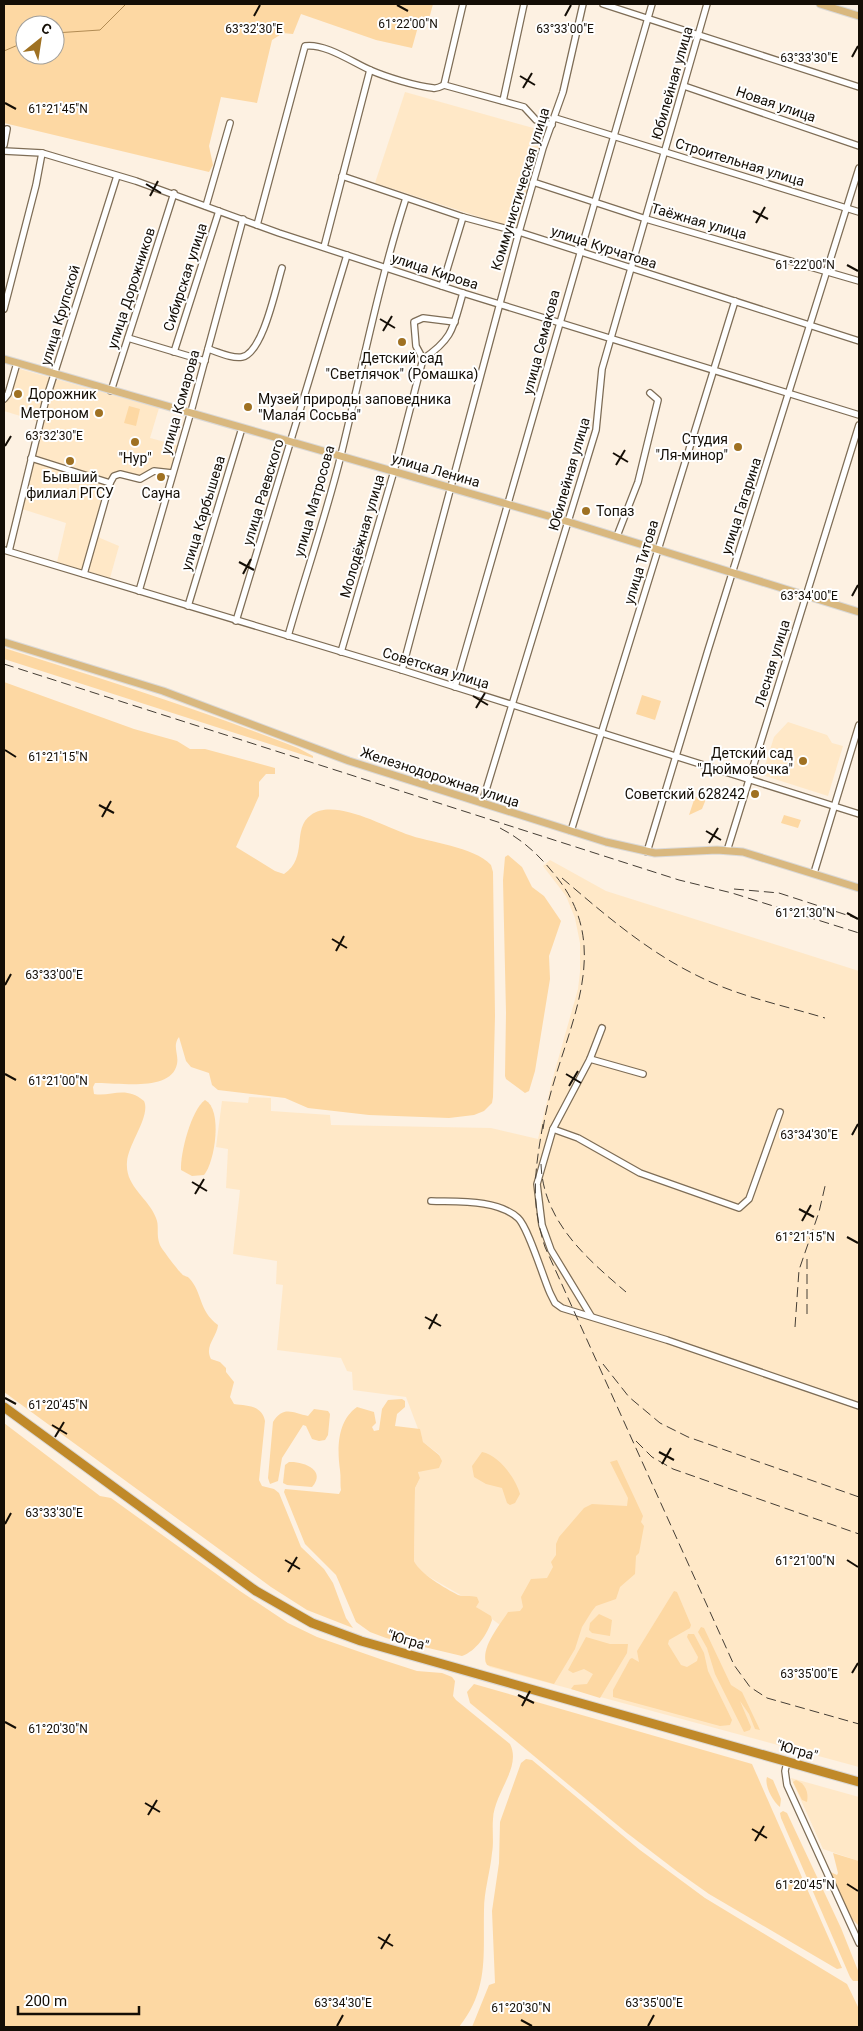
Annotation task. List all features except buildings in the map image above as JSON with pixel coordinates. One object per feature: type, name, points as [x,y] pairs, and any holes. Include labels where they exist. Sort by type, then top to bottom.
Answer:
[{"type":"highway","name":"\"Югра\"","points":[[4,1407],[256,1591],[312,1623],[361,1641],[859,1782]]},
{"type":"main road","points":[[820,4],[859,16]]},
{"type":"main road","name":"улица Ленина","points":[[4,359],[617,536],[859,612]]},
{"type":"main road","name":"Железнодорожная улица","points":[[4,641],[163,691],[349,761],[571,831],[647,852],[675,854],[727,851],[756,855],[859,888]]},
{"type":"street","points":[[444,85],[462,4]]},
{"type":"street","points":[[502,101],[524,4]]},
{"type":"street","name":"Коммунистическая улица","points":[[402,670],[498,304],[533,182],[555,118],[584,4]]},
{"type":"street","points":[[603,4],[859,87]]},
{"type":"street","name":"улица Семакова","points":[[455,687],[652,4]]},
{"type":"street","name":"Юбилейная улица","points":[[482,803],[569,522],[598,421],[601,375],[707,4]]},
{"type":"street","points":[[257,225],[305,46],[312,46],[338,54],[370,70],[433,88],[444,85],[524,107],[536,120],[552,125]]},
{"type":"street","points":[[324,247],[370,70]]},
{"type":"street","name":"Новая улица","points":[[684,86],[859,146]]},
{"type":"street","name":"Строительная улица","points":[[555,118],[859,212]]},
{"type":"street","points":[[206,206],[230,123]]},
{"type":"street","points":[[4,145],[7,129]]},
{"type":"street","name":"улица Кирова","points":[[4,150],[42,153],[174,193],[257,225],[463,293],[859,415]]},
{"type":"street","points":[[4,309],[36,185],[42,153]]},
{"type":"street","name":"улица Гагарина","points":[[647,852],[859,168]]},
{"type":"street","name":"улица Крупской","points":[[6,550],[54,374],[117,176]]},
{"type":"street","name":"улица Курчатова","points":[[342,176],[463,217],[518,232],[859,340]]},
{"type":"street","name":"Таёжная улица","points":[[533,182],[646,219],[859,280]]},
{"type":"street","name":"улица Дорожников","points":[[111,390],[174,193]]},
{"type":"street","name":"улица Матросова","points":[[288,636],[341,456],[384,267],[406,198]]},
{"type":"street","name":"Сибирская улица","points":[[174,352],[219,210]]},
{"type":"street","points":[[442,286],[463,217]]},
{"type":"street","name":"улица Комарова","points":[[140,591],[243,219]]},
{"type":"street","name":"улица Раевского","points":[[236,621],[347,255]]},
{"type":"street","points":[[208,349],[237,357],[246,356],[252,351],[263,331],[282,268]]},
{"type":"street","points":[[455,322],[422,318],[414,322],[416,346],[423,359],[446,342],[455,322],[463,293]]},
{"type":"street","name":"улица Титова","points":[[571,831],[735,301]]},
{"type":"street","points":[[128,338],[205,361]]},
{"type":"street","name":"Молодёжная улица","points":[[341,652],[394,471],[423,359]]},
{"type":"street","points":[[4,400],[8,394],[17,363]]},
{"type":"street","points":[[617,536],[638,482],[658,400],[650,393]]},
{"type":"street","name":"Лесная улица","points":[[727,851],[859,425]]},
{"type":"street","name":"улица Карбышева","points":[[188,606],[242,428]]},
{"type":"street","points":[[31,458],[110,483]]},
{"type":"street","points":[[84,574],[110,483],[116,475],[138,480],[154,471],[172,473]]},
{"type":"street","name":"Советская улица","points":[[6,550],[402,670],[859,814]]},
{"type":"street","points":[[814,873],[859,725]]},
{"type":"street","points":[[591,1316],[558,1263],[542,1225],[537,1184],[553,1129],[590,1059],[602,1028]]},
{"type":"street","points":[[590,1059],[643,1074]]},
{"type":"street","points":[[553,1129],[578,1138],[640,1173],[739,1208],[749,1198],[780,1112]]},
{"type":"street","points":[[431,1200],[488,1205],[516,1216],[523,1225],[555,1302],[562,1308],[859,1406]]},
{"type":"street","points":[[787,1762],[785,1771],[787,1785],[859,1943]]},
{"type":"shaded area","points":[[4,4],[433,4],[429,19],[421,16],[412,48],[376,40],[301,14],[293,34],[283,33],[272,40],[257,103],[221,97],[209,146],[213,165],[209,172],[4,123]]},
{"type":"shaded area","points":[[405,92],[544,131],[516,229],[375,183]]},
{"type":"shaded area","points":[[16,368],[159,408],[150,438],[180,446],[172,473],[157,471],[142,479],[116,475],[98,531],[100,538],[119,546],[110,578],[57,562],[66,523],[19,508],[40,422],[4,411],[4,399]]},
{"type":"shaded area","points":[[129,406],[140,409],[136,426],[124,423]]},
{"type":"shaded area","points":[[4,648],[115,683],[225,721],[298,748],[313,756],[313,758],[4,659]]},
{"type":"shaded area","points":[[4,682],[134,729],[177,741],[190,749],[205,749],[275,768],[275,774],[266,774],[259,782],[259,796],[236,847],[275,871],[284,874],[292,867],[296,860],[300,835],[305,821],[311,815],[321,811],[332,810],[345,811],[406,834],[463,849],[491,865],[493,872],[495,1016],[493,1097],[492,1103],[484,1111],[474,1115],[449,1118],[369,1115],[308,1108],[285,1098],[218,1090],[212,1085],[209,1073],[191,1067],[186,1061],[179,1037],[176,1044],[177,1064],[173,1073],[165,1079],[142,1084],[95,1083],[93,1087],[94,1094],[125,1093],[137,1096],[144,1101],[144,1114],[128,1155],[127,1171],[133,1185],[156,1218],[158,1239],[161,1247],[181,1273],[189,1278],[197,1290],[207,1313],[218,1325],[209,1354],[211,1359],[220,1362],[226,1368],[226,1372],[234,1382],[230,1397],[234,1404],[254,1407],[263,1416],[265,1421],[259,1480],[262,1486],[274,1489],[279,1493],[301,1547],[324,1569],[333,1583],[346,1618],[353,1628],[307,1610],[271,1587],[4,1392]]},
{"type":"shaded area","points":[[642,695],[661,701],[655,720],[636,714]]},
{"type":"shaded area","name":"Детский сад \"Дюймовочка\"","points":[[788,722],[827,735],[832,743],[843,746],[828,796],[762,775],[774,737]]},
{"type":"shaded area","points":[[695,797],[706,799],[702,809],[689,815]]},
{"type":"shaded area","points":[[784,815],[801,820],[798,828],[781,823]]},
{"type":"shaded area","points":[[508,855],[522,867],[532,887],[544,896],[561,921],[549,956],[550,979],[535,1071],[529,1091],[525,1093],[506,1079],[505,1076],[506,1013],[503,880],[505,857]]},
{"type":"shaded area","points":[[550,860],[606,891],[859,971],[859,1767],[490,1667],[485,1662],[485,1657],[500,1625],[476,1607],[476,1604],[424,1574],[417,1568],[414,1561],[415,1488],[420,1478],[418,1472],[440,1455],[423,1442],[406,1397],[353,1390],[352,1372],[347,1371],[341,1358],[277,1350],[283,1285],[276,1284],[277,1261],[233,1254],[240,1190],[226,1188],[228,1149],[216,1147],[222,1101],[248,1103],[249,1097],[271,1098],[271,1111],[330,1115],[331,1125],[491,1128],[538,1139],[578,989],[580,972],[580,943],[575,918],[566,896],[543,866]]},
{"type":"shaded area","points":[[205,1100],[211,1105],[214,1114],[214,1148],[204,1175],[192,1176],[181,1170],[182,1154],[191,1122],[200,1105]]},
{"type":"shaded area","points":[[402,1399],[405,1401],[405,1407],[397,1414],[395,1426],[420,1429],[423,1442],[439,1455],[442,1461],[439,1468],[418,1472],[420,1478],[415,1488],[414,1561],[427,1576],[446,1589],[460,1596],[477,1597],[479,1602],[476,1607],[491,1616],[492,1620],[480,1642],[462,1656],[386,1638],[370,1632],[356,1622],[336,1575],[305,1544],[284,1492],[285,1489],[339,1494],[341,1490],[339,1445],[345,1420],[357,1407],[374,1412],[376,1423],[372,1427],[374,1431],[379,1430],[382,1409],[388,1400]]},
{"type":"shaded area","points":[[314,1409],[328,1411],[330,1414],[328,1435],[325,1440],[312,1439],[306,1426],[303,1425],[282,1458],[278,1481],[270,1484],[268,1478],[273,1422],[281,1413],[293,1412],[308,1416]]},
{"type":"shaded area","points":[[4,1423],[100,1496],[111,1498],[240,1591],[288,1623],[317,1637],[383,1660],[417,1671],[442,1673],[452,1677],[455,1681],[453,1696],[456,1700],[510,1744],[513,1762],[498,1800],[493,1819],[493,1849],[484,1903],[484,1957],[480,1985],[469,2013],[459,2027],[4,2027]]},
{"type":"shaded area","points":[[482,1452],[495,1458],[511,1475],[520,1494],[515,1503],[510,1505],[507,1503],[502,1488],[486,1484],[474,1477],[472,1466]]},
{"type":"shaded area","points":[[617,1460],[643,1516],[641,1522],[644,1526],[639,1553],[636,1556],[635,1574],[620,1587],[616,1599],[596,1606],[592,1611],[582,1627],[575,1649],[554,1684],[487,1665],[485,1659],[486,1652],[496,1630],[508,1612],[520,1611],[523,1607],[521,1597],[531,1579],[547,1578],[553,1567],[551,1562],[556,1555],[556,1544],[559,1537],[584,1508],[592,1504],[627,1506],[628,1498],[610,1462]]},
{"type":"shaded area","points":[[289,1462],[301,1463],[315,1471],[317,1476],[312,1487],[283,1483],[285,1465]]},
{"type":"shaded area","points":[[674,1591],[677,1592],[691,1625],[690,1628],[669,1640],[668,1644],[681,1665],[687,1667],[697,1661],[698,1657],[687,1637],[688,1634],[694,1634],[704,1653],[708,1671],[732,1720],[730,1725],[720,1726],[613,1697],[613,1690],[630,1659],[632,1658],[639,1662],[637,1651]]},
{"type":"shaded area","points":[[599,1614],[612,1620],[610,1636],[592,1633],[589,1630],[590,1623]]},
{"type":"shaded area","points":[[701,1627],[704,1628],[731,1685],[742,1692],[760,1730],[755,1729],[749,1714],[740,1701],[751,1727],[750,1730],[744,1732],[715,1674],[707,1648],[698,1632]]},
{"type":"shaded area","points":[[586,1637],[610,1644],[628,1644],[627,1653],[600,1698],[571,1689],[574,1685],[587,1684],[593,1674],[584,1669],[573,1673],[568,1670]]},
{"type":"shaded area","points":[[474,1684],[752,1764],[842,1968],[837,1969],[709,1894],[627,1833],[470,1703],[467,1692]]},
{"type":"shaded area","points":[[526,1759],[532,1760],[640,1850],[705,1898],[847,1984],[859,2009],[859,2027],[472,2027],[489,1985],[495,1983],[492,1911],[499,1863],[500,1822],[521,1763]]},
{"type":"shaded area","points":[[767,1777],[773,1780],[781,1799],[780,1807],[770,1793],[766,1780]]},
{"type":"shaded area","points":[[791,1778],[859,1797],[859,1861],[823,1849]]},
{"type":"shaded area","points":[[796,1780],[806,1788],[807,1802],[802,1800],[793,1782]]},
{"type":"shaded area","points":[[783,1811],[787,1813],[841,1928],[859,1973],[858,1981],[853,1981],[850,1977],[781,1818],[780,1813]]},
{"type":"shaded area","points":[[833,1853],[859,1861],[859,1926],[850,1917],[828,1871],[837,1875],[838,1873]]},
{"type":"waterway","points":[[65,32],[100,30],[126,4]]},
{"type":"waterway","points":[[4,51],[15,46]]},
{"type":"railway","points":[[4,664],[679,880],[732,893],[859,933]]},
{"type":"railway","points":[[500,828],[530,848],[555,875],[574,906],[583,937],[584,968],[579,1000],[550,1097],[543,1129]]},
{"type":"railway","points":[[562,878],[627,932],[680,966],[728,989],[825,1018]]},
{"type":"railway","points":[[734,889],[779,893],[859,919]]},
{"type":"railway","points":[[543,1124],[535,1186],[537,1215],[545,1247],[734,1665],[750,1687],[767,1698],[859,1724]]},
{"type":"railway","points":[[541,1164],[544,1184],[558,1221],[582,1252],[626,1292]]},
{"type":"railway","points":[[795,1327],[799,1270],[819,1212],[826,1182]]},
{"type":"railway","points":[[807,1259],[807,1316]]},
{"type":"railway","points":[[603,1364],[629,1397],[660,1423],[688,1437],[859,1497]]},
{"type":"railway","points":[[636,1441],[652,1457],[673,1469],[859,1534]]},
{"type":"place","name":"Детский сад \"Светлячок\" (Ромашка)","points":[[402,342]]},
{"type":"place","name":"Дорожник","points":[[18,394]]},
{"type":"place","name":"Музей природы заповедника \"Малая Сосьва\"","points":[[248,407]]},
{"type":"place","name":"Метроном","points":[[99,413]]},
{"type":"place","name":"\"Нур\"","points":[[135,442]]},
{"type":"place","name":"Студия \"Ля-минор\"","points":[[738,447]]},
{"type":"place","name":"Бывший филиал РГСУ","points":[[70,461]]},
{"type":"place","name":"Сауна","points":[[161,477]]},
{"type":"place","name":"Топаз","points":[[586,511]]},
{"type":"place","name":"Детский сад \"Дюймовочка\"","points":[[803,761]]},
{"type":"place","name":"Советский 628242","points":[[755,794]]}]
